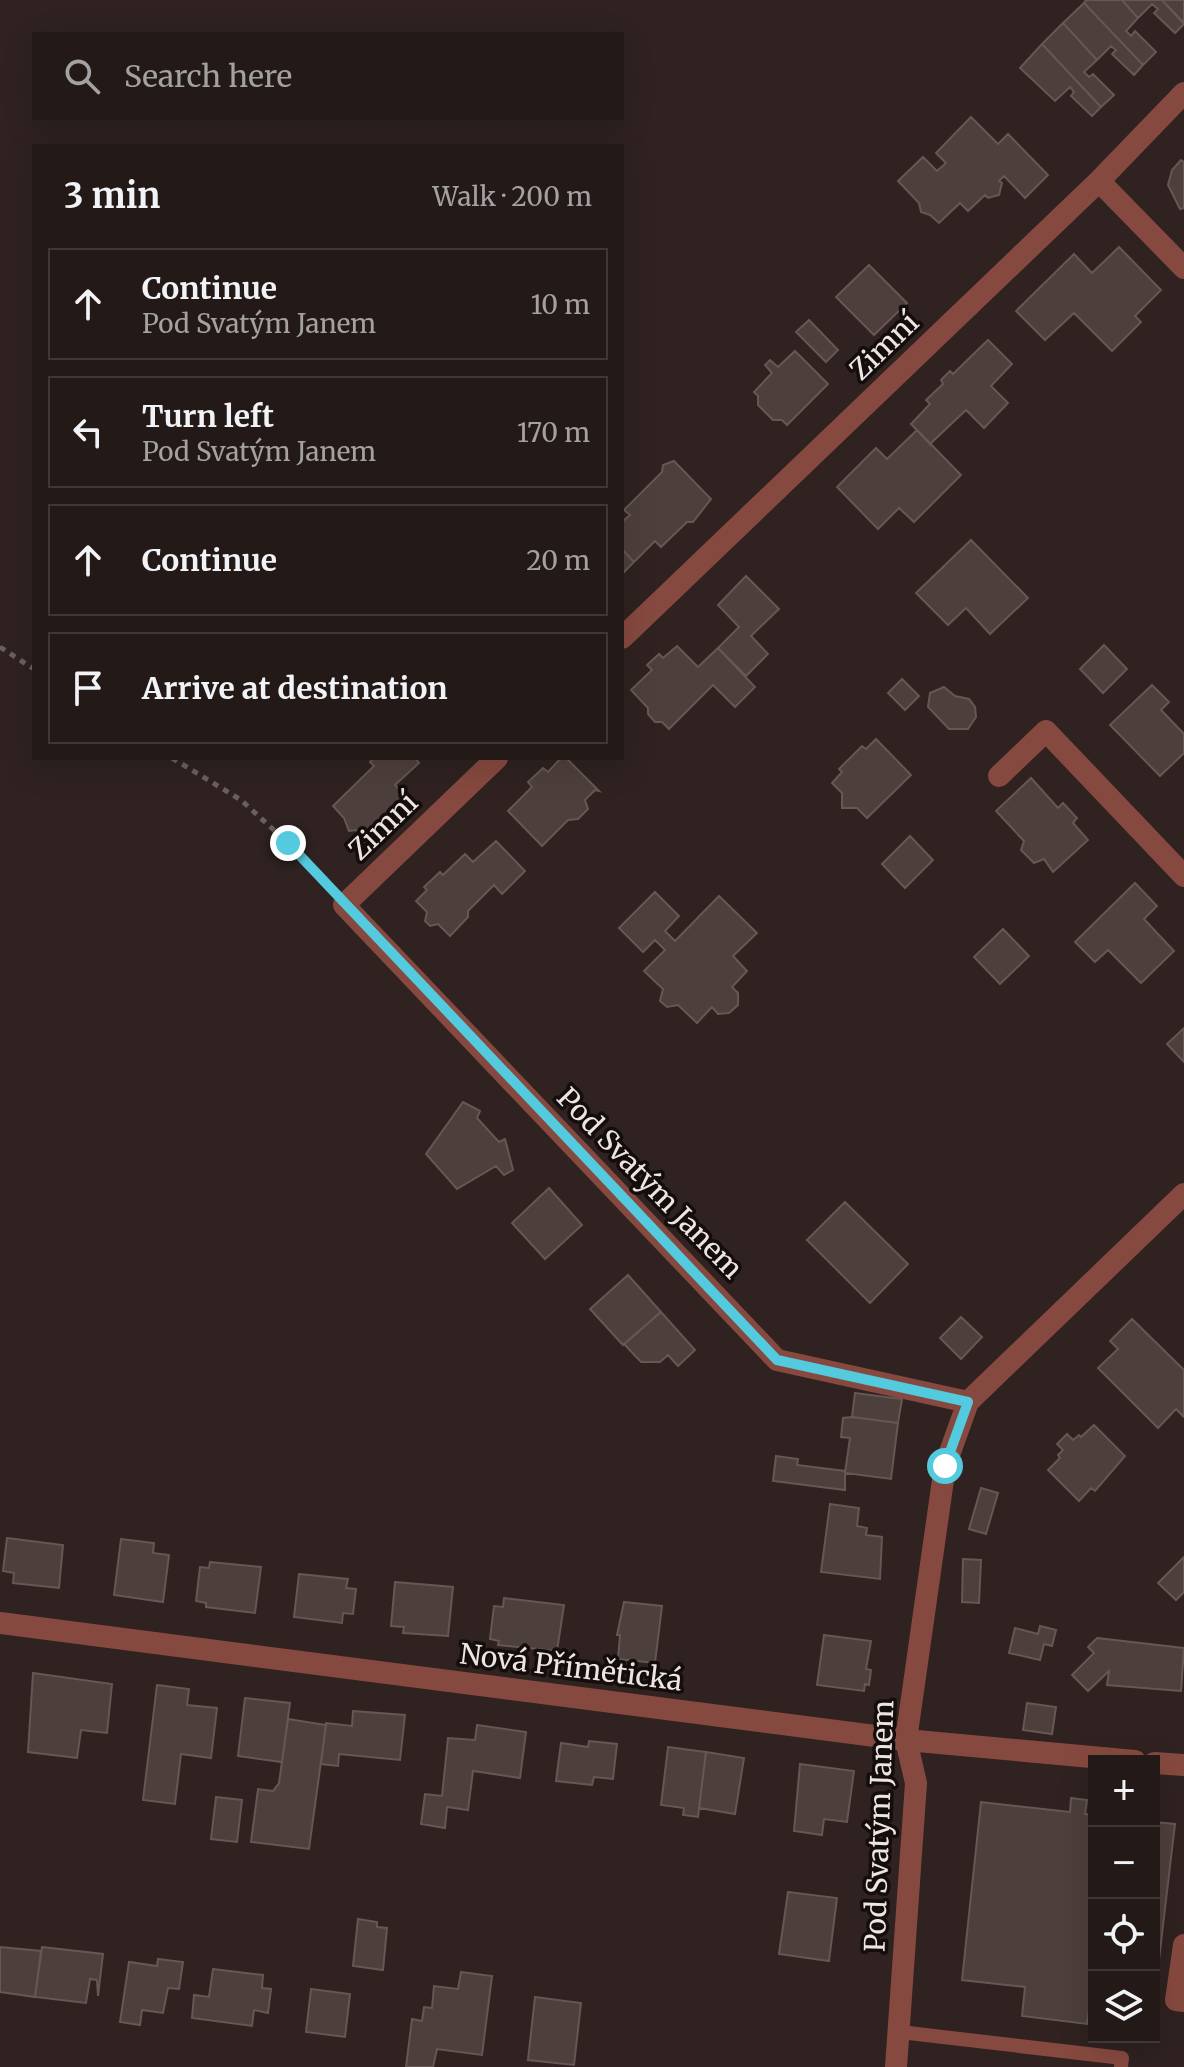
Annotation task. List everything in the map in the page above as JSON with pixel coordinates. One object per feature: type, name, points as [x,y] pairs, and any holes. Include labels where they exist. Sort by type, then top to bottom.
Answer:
[{"type":"street","name":"Zimní","points":[[624,636],[1099,181],[1184,93]]},
{"type":"street","points":[[1099,181],[1184,268]]},
{"type":"street","points":[[999,776],[1046,731],[1184,876]]},
{"type":"street","name":"Zimní","points":[[344,905],[495,760]]},
{"type":"street","name":"Pod Svatým Janem","points":[[344,905],[777,1360],[968,1402]]},
{"type":"street","name":"Pod Svatým Janem","points":[[896,2067],[916,1783],[906,1740],[945,1466],[968,1402],[1184,1194]]},
{"type":"street","name":"Nová Přímětická","points":[[0,1623],[906,1740],[1088,1757]]},
{"type":"street","points":[[1160,1763],[1184,1765]]},
{"type":"street","points":[[1184,1945],[1176,2000],[1184,2001]]},
{"type":"lane","points":[[900,2032],[1122,2058],[1121,2067]]},
{"type":"path","points":[[0,647],[32,668]]},
{"type":"path","points":[[175,760],[241,800],[288,843],[344,905]]},
{"type":"building","points":[[1086,0],[1122,0],[1138,18],[1126,31],[1131,36],[1135,31],[1156,52],[1143,65],[1084,3]]},
{"type":"building","points":[[1122,0],[1162,0],[1184,24],[1175,33],[1154,13],[1158,9],[1152,4],[1138,18]]},
{"type":"building","points":[[1162,0],[1184,0],[1184,23]]},
{"type":"building","points":[[1084,3],[1143,65],[1134,75],[1112,54],[1116,50],[1111,46],[1097,60],[1063,23]]},
{"type":"building","points":[[1063,23],[1097,60],[1084,72],[1089,77],[1093,74],[1114,95],[1101,107],[1042,44]]},
{"type":"building","points":[[1042,44],[1101,107],[1092,116],[1071,96],[1074,92],[1070,87],[1055,101],[1020,68]]},
{"type":"building","points":[[971,117],[998,144],[1008,134],[1048,175],[1025,198],[1004,176],[999,181],[1002,183],[999,195],[988,198],[985,195],[968,211],[960,203],[939,223],[921,212],[919,203],[898,181],[923,157],[937,171],[946,163],[936,153]]},
{"type":"building","points":[[1181,160],[1184,162],[1184,208],[1180,209],[1168,185],[1172,170]]},
{"type":"building","points":[[1119,247],[1161,290],[1135,316],[1141,322],[1112,351],[1074,313],[1045,340],[1016,311],[1074,254],[1092,273]]},
{"type":"building","points":[[869,265],[907,303],[874,335],[836,297]]},
{"type":"building","points":[[809,320],[838,350],[826,362],[796,332]]},
{"type":"building","points":[[988,340],[1012,364],[991,386],[1008,403],[984,428],[966,410],[930,444],[911,424],[930,404],[926,400],[943,384],[941,380],[950,371],[953,374]]},
{"type":"building","points":[[795,351],[828,384],[787,425],[782,420],[773,420],[758,405],[758,396],[754,392],[772,373],[765,365],[770,360],[778,367]]},
{"type":"building","points":[[917,430],[961,475],[914,522],[899,508],[878,529],[837,487],[876,448],[887,459]]},
{"type":"building","points":[[674,461],[711,499],[693,522],[687,522],[661,547],[655,541],[634,562],[624,551],[624,520],[630,515],[624,510],[662,472],[663,465]]},
{"type":"building","points":[[971,540],[1028,598],[990,634],[966,608],[948,625],[916,593]]},
{"type":"building","points":[[624,551],[634,562],[624,572]]},
{"type":"building","points":[[746,576],[779,609],[751,636],[768,654],[746,676],[718,648],[739,627],[718,605]]},
{"type":"building","points":[[1104,645],[1127,669],[1103,693],[1080,669]]},
{"type":"building","points":[[677,646],[698,667],[718,648],[755,687],[735,707],[713,685],[669,729],[662,722],[655,722],[648,714],[648,708],[631,690],[652,670],[647,665],[659,654],[663,658]]},
{"type":"building","points":[[902,679],[919,696],[905,710],[888,693]]},
{"type":"building","points":[[1152,685],[1169,702],[1161,710],[1184,734],[1184,753],[1160,776],[1110,725]]},
{"type":"building","points":[[944,687],[955,696],[969,699],[975,707],[976,717],[968,729],[949,729],[928,707],[930,693]]},
{"type":"building","points":[[876,739],[911,775],[867,818],[857,808],[842,808],[842,793],[832,783],[842,772],[839,769],[862,746],[866,749]]},
{"type":"building","points":[[417,760],[419,763],[395,785],[407,798],[365,839],[357,830],[349,831],[344,818],[333,806],[374,766],[370,762]]},
{"type":"building","points":[[559,760],[568,760],[599,791],[595,790],[585,800],[588,809],[578,819],[568,820],[542,846],[508,811],[532,787],[528,782],[543,768],[548,772]]},
{"type":"building","points":[[1031,778],[1058,808],[1063,803],[1077,818],[1073,823],[1088,840],[1053,872],[1044,859],[1034,863],[1021,850],[1024,841],[996,811]]},
{"type":"building","points":[[910,836],[933,860],[905,888],[882,864]]},
{"type":"building","points":[[496,841],[525,871],[502,894],[494,885],[468,911],[468,917],[450,936],[438,924],[430,926],[425,921],[427,912],[416,901],[427,890],[424,887],[440,872],[443,875],[465,854],[473,862]]},
{"type":"building","points":[[1135,883],[1157,906],[1144,919],[1174,951],[1141,983],[1108,950],[1095,962],[1075,942]]},
{"type":"building","points":[[655,892],[679,916],[665,931],[675,941],[719,896],[757,933],[733,956],[747,971],[732,987],[738,993],[738,1005],[729,1013],[718,1014],[712,1007],[697,1023],[678,1005],[667,1007],[660,1001],[663,989],[644,971],[665,950],[655,940],[643,952],[619,928]]},
{"type":"building","points":[[1003,929],[1029,956],[1000,984],[974,957]]},
{"type":"building","points":[[1184,1028],[1184,1062],[1167,1044]]},
{"type":"building","points":[[463,1102],[480,1111],[477,1118],[499,1142],[505,1139],[513,1170],[504,1175],[496,1166],[457,1189],[426,1154]]},
{"type":"building","points":[[549,1188],[582,1225],[545,1259],[512,1223]]},
{"type":"building","points":[[845,1202],[908,1264],[870,1303],[807,1240]]},
{"type":"building","points":[[628,1275],[661,1312],[623,1345],[590,1309]]},
{"type":"building","points":[[661,1312],[695,1350],[678,1366],[668,1355],[660,1362],[641,1362],[624,1344]]},
{"type":"building","points":[[961,1317],[982,1337],[961,1359],[940,1338]]},
{"type":"building","points":[[1132,1319],[1184,1370],[1184,1417],[1176,1409],[1158,1428],[1098,1368],[1118,1349],[1110,1341]]},
{"type":"building","points":[[855,1393],[902,1399],[898,1423],[852,1417]]},
{"type":"building","points":[[843,1418],[898,1423],[891,1479],[845,1473],[850,1438],[841,1437]]},
{"type":"building","points":[[1094,1425],[1125,1456],[1095,1491],[1091,1488],[1079,1501],[1048,1470],[1060,1458],[1058,1455],[1063,1450],[1057,1444],[1067,1434],[1073,1440]]},
{"type":"building","points":[[776,1456],[798,1459],[797,1465],[845,1471],[845,1490],[773,1481]]},
{"type":"building","points":[[981,1488],[998,1493],[986,1534],[969,1529]]},
{"type":"building","points":[[830,1504],[859,1508],[857,1526],[867,1528],[866,1535],[882,1537],[880,1579],[821,1572]]},
{"type":"building","points":[[7,1538],[63,1545],[59,1588],[13,1583],[14,1573],[3,1571]]},
{"type":"building","points":[[121,1539],[154,1543],[153,1553],[169,1555],[163,1602],[114,1595]]},
{"type":"building","points":[[1184,1557],[1184,1592],[1176,1600],[1158,1583]]},
{"type":"building","points":[[963,1559],[981,1560],[979,1603],[962,1602]]},
{"type":"building","points":[[210,1562],[261,1567],[255,1613],[206,1607],[206,1603],[196,1601],[200,1567],[209,1568]]},
{"type":"building","points":[[299,1574],[348,1579],[346,1588],[356,1589],[353,1614],[343,1613],[342,1623],[294,1617]]},
{"type":"building","points":[[395,1582],[453,1587],[448,1636],[403,1633],[404,1627],[391,1626]]},
{"type":"building","points":[[504,1598],[564,1605],[557,1651],[498,1645],[499,1641],[490,1639],[494,1606],[503,1607]]},
{"type":"building","points":[[624,1602],[662,1606],[655,1663],[618,1659],[620,1635],[617,1635]]},
{"type":"building","points":[[1040,1626],[1056,1630],[1052,1646],[1044,1644],[1040,1660],[1009,1653],[1015,1628],[1038,1634]]},
{"type":"building","points":[[824,1635],[871,1641],[866,1669],[871,1670],[869,1685],[865,1684],[864,1691],[817,1685]]},
{"type":"building","points":[[1097,1638],[1184,1648],[1181,1691],[1107,1685],[1109,1671],[1088,1691],[1072,1675],[1094,1653],[1088,1647]]},
{"type":"building","points":[[33,1673],[112,1684],[107,1733],[81,1730],[77,1758],[28,1752]]},
{"type":"building","points":[[157,1685],[189,1689],[187,1705],[217,1708],[211,1758],[181,1754],[175,1804],[143,1800]]},
{"type":"building","points":[[245,1698],[290,1703],[282,1762],[238,1756]]},
{"type":"building","points":[[1027,1703],[1056,1707],[1052,1734],[1023,1730]]},
{"type":"building","points":[[353,1711],[405,1715],[400,1760],[339,1754],[338,1766],[321,1764],[326,1723],[352,1726]]},
{"type":"building","points":[[288,1719],[326,1725],[309,1849],[251,1842],[258,1789],[273,1791],[279,1783]]},
{"type":"building","points":[[477,1725],[526,1732],[520,1778],[473,1771],[468,1810],[447,1807],[445,1828],[421,1824],[425,1794],[442,1796],[448,1738],[475,1740]]},
{"type":"building","points":[[589,1741],[617,1744],[613,1779],[594,1777],[592,1785],[556,1781],[561,1743],[588,1747]]},
{"type":"building","points":[[668,1747],[706,1752],[698,1817],[683,1815],[684,1808],[661,1805]]},
{"type":"building","points":[[706,1752],[744,1758],[735,1814],[699,1808]]},
{"type":"building","points":[[800,1764],[854,1771],[847,1822],[824,1819],[822,1835],[794,1831]]},
{"type":"building","points":[[216,1797],[242,1800],[237,1842],[211,1839]]},
{"type":"building","points":[[1071,1798],[1087,1800],[1087,2024],[1022,2016],[1025,1987],[962,1980],[981,1802],[1070,1812]]},
{"type":"building","points":[[1160,1823],[1175,1824],[1160,1951]]},
{"type":"building","points":[[788,1892],[837,1898],[829,1961],[779,1954]]},
{"type":"building","points":[[358,1919],[377,1922],[377,1927],[387,1928],[383,1970],[353,1966]]},
{"type":"building","points":[[0,1947],[41,1951],[35,1997],[0,1992]]},
{"type":"building","points":[[42,1947],[103,1954],[98,1996],[97,1980],[90,1979],[86,2003],[35,1997]]},
{"type":"building","points":[[158,1959],[183,1962],[179,1989],[168,1988],[163,2013],[142,2010],[140,2025],[120,2022],[129,1962],[157,1966]]},
{"type":"building","points":[[213,1969],[263,1975],[262,1988],[271,1989],[268,2013],[254,2010],[252,2026],[192,2018],[194,1995],[209,1997]]},
{"type":"building","points":[[461,1972],[492,1976],[482,2055],[437,2049],[433,2067],[406,2067],[412,2019],[422,2021],[424,2007],[432,2008],[434,1986],[458,1989]]},
{"type":"building","points":[[311,1989],[350,1994],[345,2037],[306,2032]]},
{"type":"building","points":[[535,1997],[581,2003],[574,2065],[528,2060]]},
{"type":"route","points":[[288,843],[777,1360],[968,1402],[945,1466]]}]
